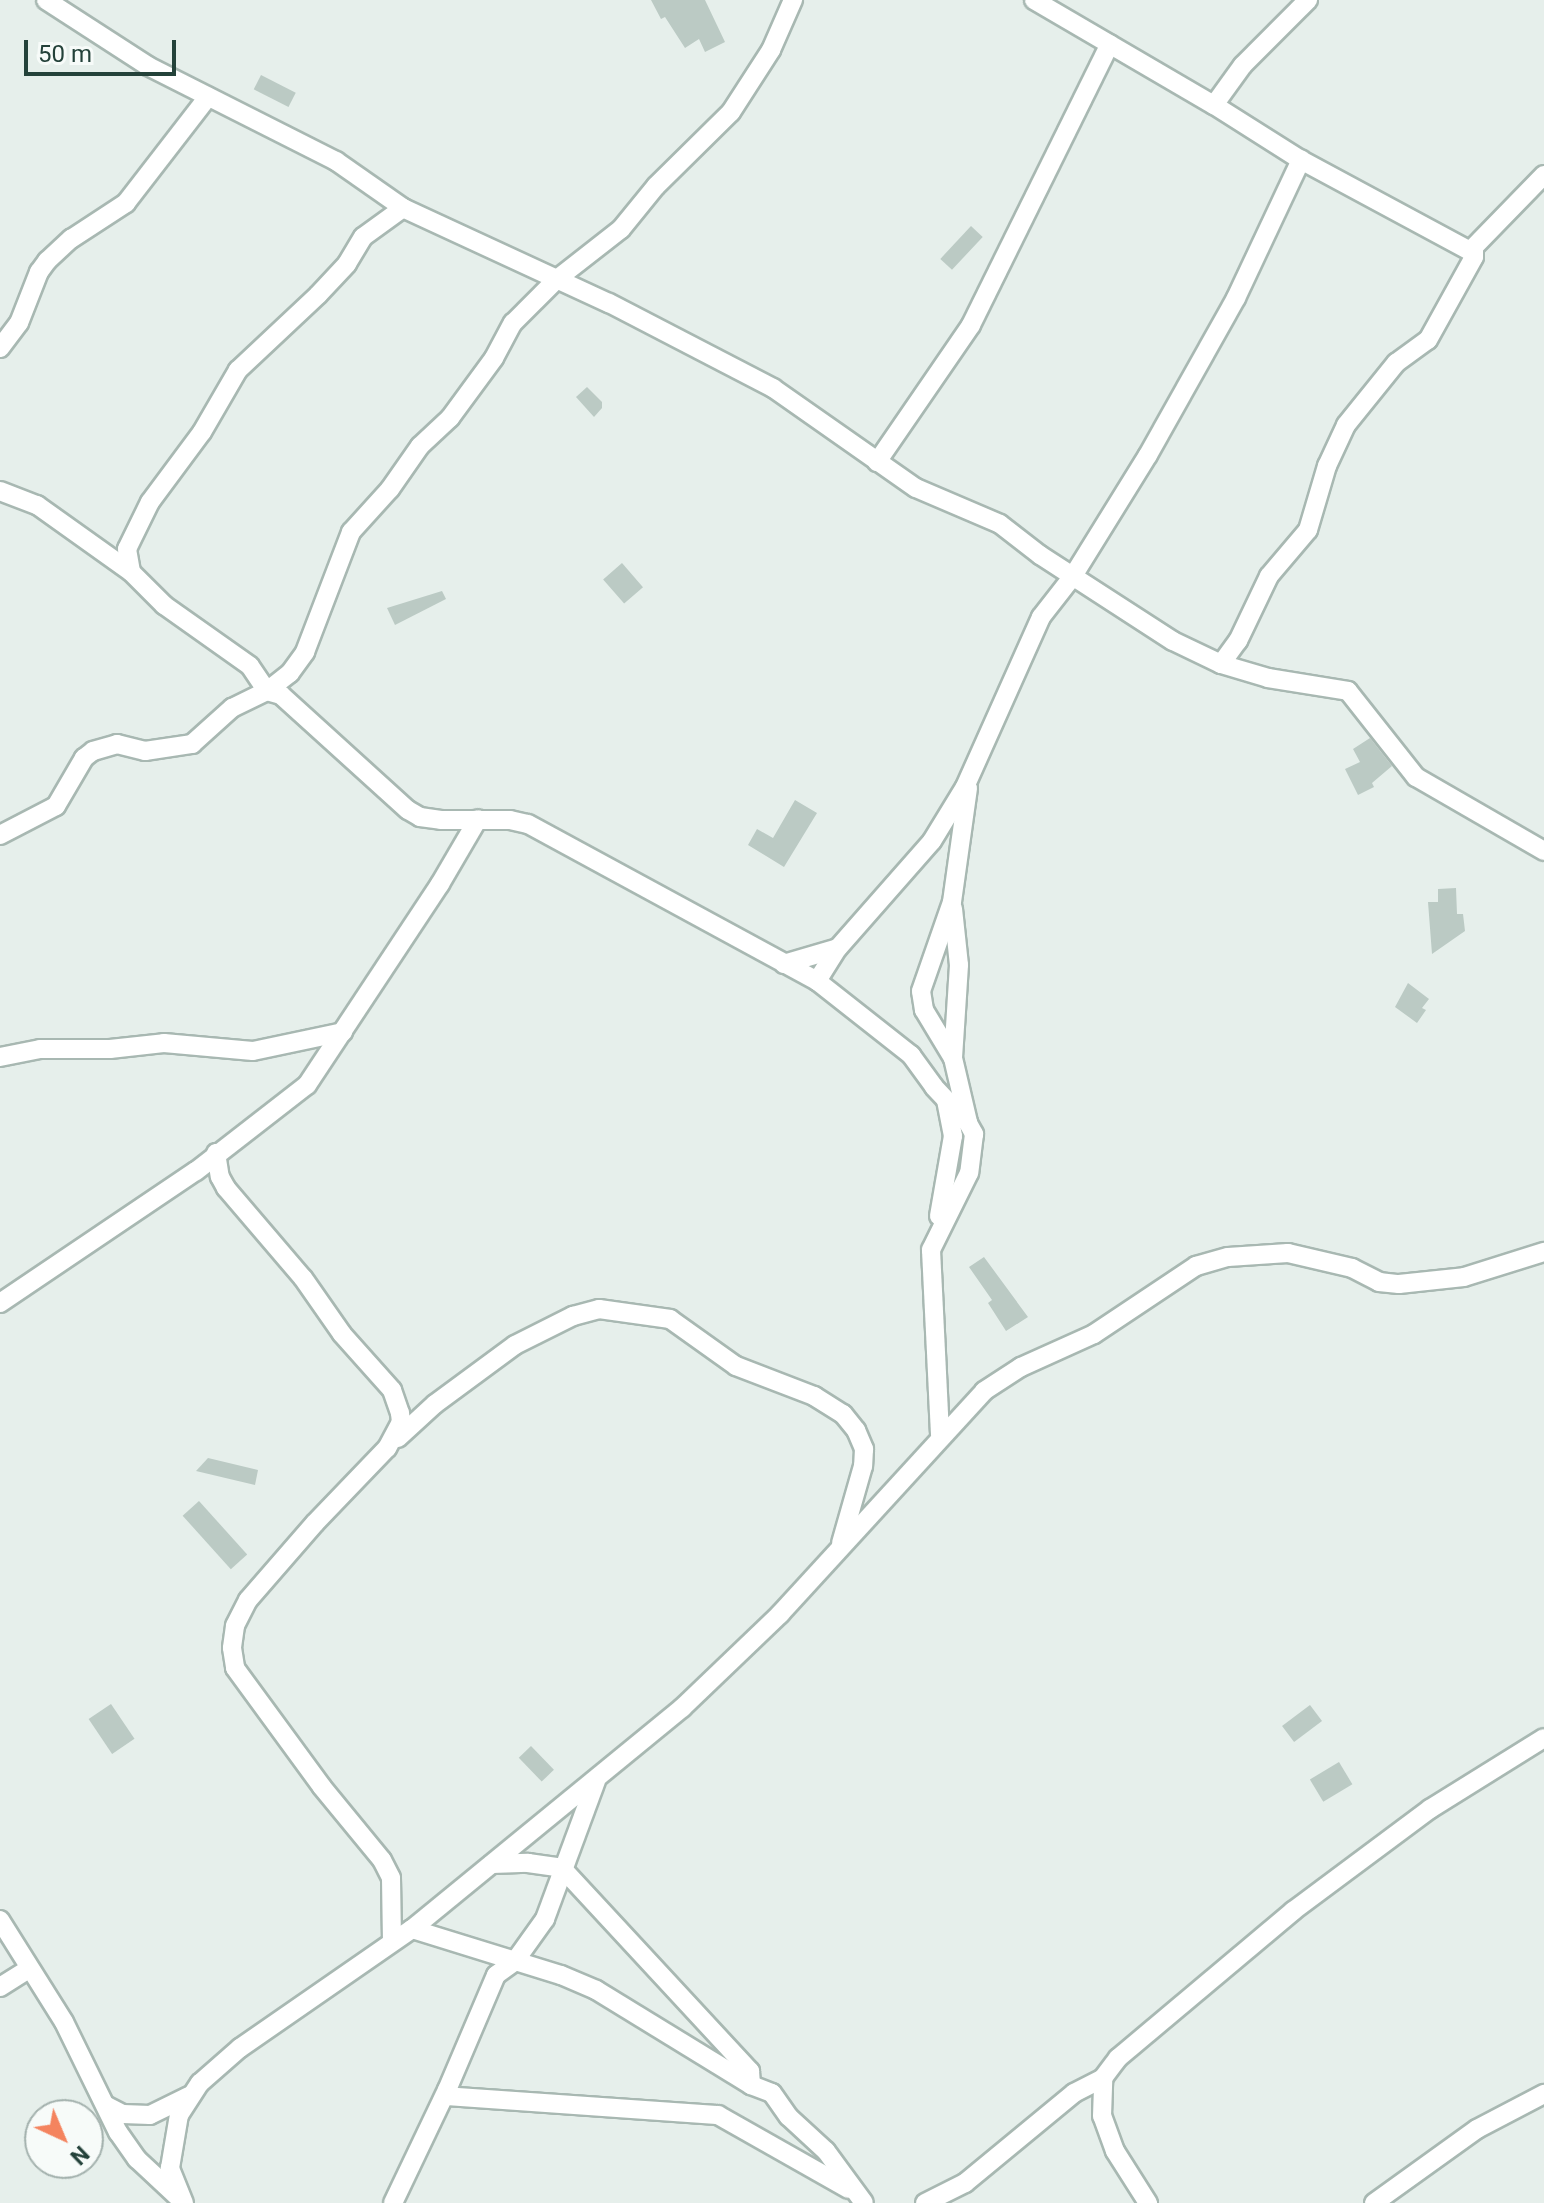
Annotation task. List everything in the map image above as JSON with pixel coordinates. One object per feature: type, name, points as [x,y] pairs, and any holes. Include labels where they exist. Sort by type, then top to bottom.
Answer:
[{"type":"street","points":[[46,0],[148,66],[336,161],[403,208],[557,279],[773,388],[877,462],[935,498],[974,510],[1000,524],[1173,641],[1221,664],[1268,678],[1348,691],[1416,777],[1544,851]]},
{"type":"street","points":[[0,835],[56,806],[84,758],[93,751],[117,744],[145,751],[192,744],[232,708],[267,691],[302,659],[351,532],[390,489],[420,446],[450,418],[494,358],[513,323],[557,279],[621,229],[656,186],[731,112],[771,50],[793,0]]},
{"type":"street","points":[[1034,0],[1214,105],[1301,160],[1462,248],[1474,250]]},
{"type":"street","points":[[1214,105],[1257,49],[1308,0]]},
{"type":"street","points":[[877,462],[971,325],[1110,44]]},
{"type":"street","points":[[0,348],[19,323],[39,272],[47,261],[71,239],[126,203],[208,97]]},
{"type":"street","points":[[817,981],[838,948],[932,841],[970,778],[1041,617],[1073,576],[1148,455],[1236,298],[1301,160]]},
{"type":"street","points":[[1221,664],[1238,641],[1269,576],[1308,530],[1327,466],[1346,425],[1396,363],[1428,340],[1474,257],[1474,250],[1544,175]]},
{"type":"street","points":[[131,572],[127,549],[145,512],[202,432],[238,370],[318,295],[347,264],[363,237],[403,208]]},
{"type":"street","points":[[0,491],[37,505],[131,572],[164,605],[250,666],[267,691],[281,695],[408,810],[420,817],[441,820],[510,820],[528,824],[817,981],[911,1055],[946,1101],[968,1123]]},
{"type":"street","points":[[953,1058],[924,1010],[921,991],[952,902],[970,778]]},
{"type":"street","points":[[0,1303],[196,1171],[307,1085],[478,819]]},
{"type":"street","points":[[931,1250],[969,1173],[974,1149],[974,1134],[968,1123],[953,1058],[959,965],[952,902]]},
{"type":"street","points":[[784,964],[838,948]]},
{"type":"street","points":[[0,1057],[40,1049],[110,1049],[164,1043],[253,1051],[343,1032]]},
{"type":"street","points":[[940,1435],[931,1250],[953,1136],[946,1101]]},
{"type":"street","points":[[216,1153],[220,1177],[226,1188],[303,1278],[342,1334],[392,1390],[401,1422],[387,1448]]},
{"type":"street","points":[[107,2106],[123,2114],[150,2115],[189,2096],[240,2048],[412,1929],[682,1708],[780,1614],[940,1435],[984,1391],[1021,1367],[1094,1334],[1196,1266],[1228,1257],[1288,1253],[1352,1268],[1379,1282],[1399,1284],[1464,1277],[1544,1252]]},
{"type":"street","points":[[392,1940],[391,1878],[382,1860],[322,1787],[235,1668],[232,1648],[235,1626],[248,1600],[315,1523],[387,1448],[465,1381],[515,1345],[573,1316],[599,1309],[670,1319],[736,1366],[814,1396],[843,1414],[856,1430],[864,1449],[863,1466],[839,1548]]},
{"type":"street","points":[[925,2203],[965,2183],[1074,2093],[1103,2078],[1138,2038],[1293,1911],[1430,1809],[1544,1738]]},
{"type":"street","points":[[393,2203],[445,2096],[496,1975],[515,1961],[545,1919],[597,1779]]},
{"type":"street","points":[[492,1864],[528,1863],[562,1868],[750,2071],[751,2085]]},
{"type":"street","points":[[0,1920],[64,2022],[118,2132],[137,2159],[184,2203]]},
{"type":"street","points":[[412,1929],[596,1990],[751,2085],[772,2093],[789,2117],[826,2151],[861,2199]]},
{"type":"street","points":[[0,1987],[29,1969]]},
{"type":"street","points":[[1103,2078],[1102,2116],[1115,2151],[1148,2203]]},
{"type":"street","points":[[1374,2203],[1477,2129],[1544,2094]]},
{"type":"street","points":[[184,2203],[170,2168],[179,2115],[189,2096]]},
{"type":"street","points":[[445,2096],[718,2115],[861,2199]]},
{"type":"building","points":[[651,0],[705,0],[725,42],[705,52],[699,39],[685,48],[665,17],[661,19]]},
{"type":"building","points":[[261,75],[296,93],[288,107],[254,89]]},
{"type":"building","points":[[971,226],[983,237],[952,270],[940,259]]},
{"type":"building","points":[[587,387],[602,402],[602,408],[594,417],[576,397]]},
{"type":"building","points":[[622,563],[643,587],[624,604],[603,579]]},
{"type":"building","points":[[442,591],[446,599],[395,625],[387,608]]},
{"type":"building","points":[[1370,738],[1392,766],[1372,783],[1374,787],[1358,795],[1345,769],[1360,762],[1353,749]]},
{"type":"building","points":[[795,800],[817,813],[784,867],[748,845],[757,829],[773,838]]},
{"type":"building","points":[[1456,888],[1457,914],[1463,914],[1465,931],[1432,954],[1428,902],[1438,902],[1438,889]]},
{"type":"building","points":[[1408,983],[1429,999],[1417,1023],[1395,1007]]},
{"type":"building","points":[[984,1257],[1028,1317],[1006,1331],[988,1303],[992,1300],[969,1267]]},
{"type":"building","points":[[208,1458],[258,1470],[255,1485],[196,1471]]},
{"type":"building","points":[[199,1501],[247,1555],[231,1569],[183,1516]]},
{"type":"building","points":[[111,1704],[134,1739],[112,1754],[89,1719]]},
{"type":"building","points":[[1310,1705],[1322,1721],[1294,1742],[1282,1726]]},
{"type":"building","points":[[531,1746],[554,1770],[542,1782],[519,1758]]},
{"type":"building","points":[[1339,1762],[1352,1784],[1323,1802],[1310,1780]]}]
